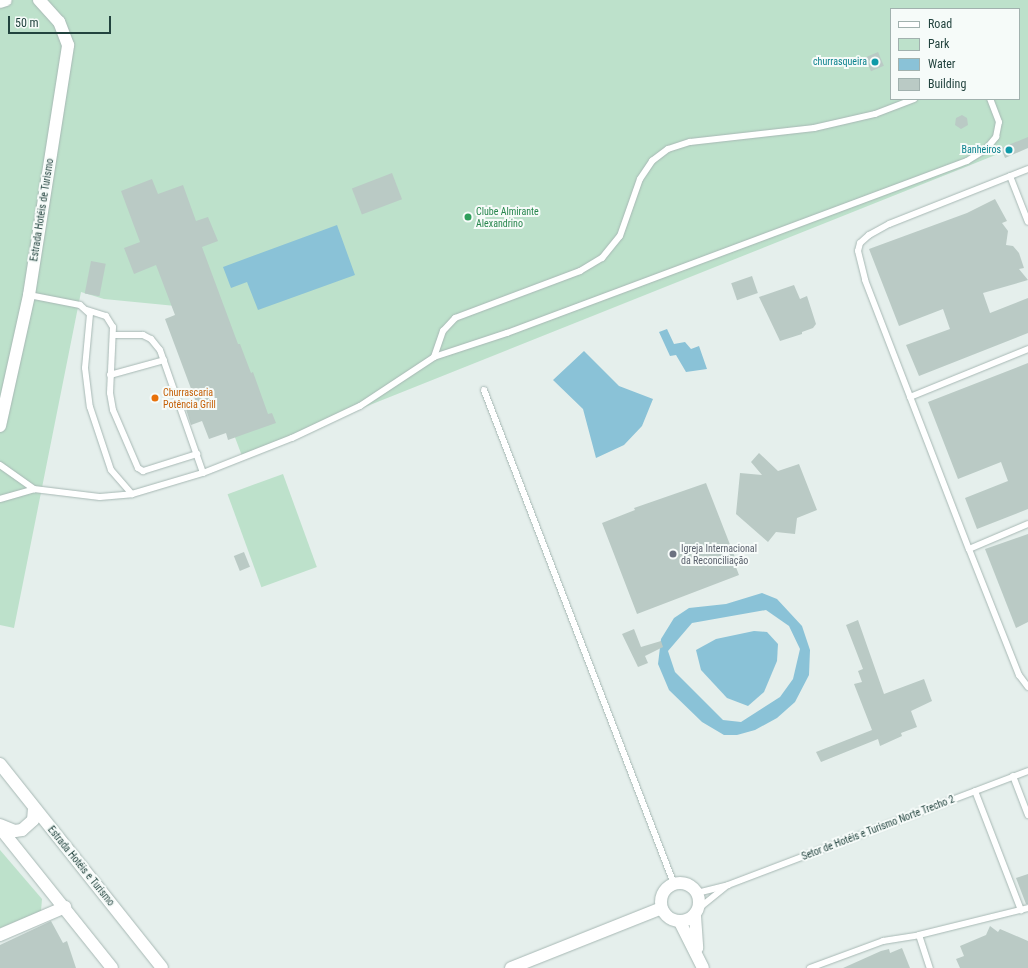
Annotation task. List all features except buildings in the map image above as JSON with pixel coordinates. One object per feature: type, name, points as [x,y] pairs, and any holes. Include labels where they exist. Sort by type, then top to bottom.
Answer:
[{"type":"main road","points":[[0,2],[6,0]]},
{"type":"main road","name":"Estrada Hotéis de Turismo","points":[[0,426],[29,295],[68,45],[59,22],[39,0],[36,0]]},
{"type":"main road","name":"Estrada Hotéis e Turismo","points":[[0,764],[162,968]]},
{"type":"main road","points":[[0,827],[15,831],[22,830],[33,820],[34,808]]},
{"type":"main road","points":[[0,827],[112,968]]},
{"type":"main road","points":[[665,912],[663,893],[674,884],[687,884],[697,893],[697,951]]},
{"type":"main road","points":[[0,935],[64,907]]},
{"type":"main road","points":[[511,968],[640,918],[665,912],[680,922],[697,951],[703,968]]},
{"type":"main road","points":[[680,922],[696,912]]},
{"type":"lane","points":[[434,356],[443,331],[456,318],[580,271],[602,258],[620,236],[632,196],[647,167],[668,149],[690,142],[814,128],[875,114],[911,100]]},
{"type":"lane","points":[[0,500],[34,489],[100,497],[132,494],[203,473],[292,438],[360,406],[434,356],[522,328],[966,162],[986,149],[996,137],[999,122],[990,100]]},
{"type":"lane","points":[[1028,169],[889,224],[869,235],[859,246],[858,254],[865,280],[969,549],[1019,675],[1028,687]]},
{"type":"lane","points":[[1010,176],[1028,222]]},
{"type":"lane","points":[[29,295],[80,305],[87,310],[110,319],[113,335],[110,375],[113,410],[138,468],[143,471],[197,454]]},
{"type":"lane","points":[[87,310],[91,318],[85,368],[90,407],[111,470],[132,494]]},
{"type":"lane","points":[[113,335],[147,336],[160,350],[203,473]]},
{"type":"lane","points":[[910,397],[1028,349]]},
{"type":"lane","points":[[110,375],[164,360]]},
{"type":"lane","points":[[484,390],[674,884]]},
{"type":"lane","points":[[0,464],[34,489]]},
{"type":"lane","points":[[969,549],[1028,524]]},
{"type":"lane","name":"Setor de Hotéis e Turismo Norte Trecho 2","points":[[697,893],[728,885],[1028,771]]},
{"type":"lane","points":[[1013,776],[1028,815]]},
{"type":"lane","points":[[975,791],[1021,910]]},
{"type":"lane","name":"Setor de Hotéis e Turismo Norte Trecho 2","points":[[696,912],[728,885]]},
{"type":"lane","points":[[810,968],[876,943],[919,935],[1028,908]]},
{"type":"lane","points":[[919,935],[930,968]]},
{"type":"green space","name":"Clube Almirante Alexandrino","points":[[0,0],[1028,0],[1028,142],[242,456],[186,307],[104,299],[81,292],[14,628],[0,625]]},
{"type":"green space","points":[[283,474],[317,567],[261,587],[228,494]]},
{"type":"green space","points":[[0,850],[42,899],[41,911],[0,928]]},
{"type":"water","points":[[337,225],[355,275],[258,310],[247,282],[231,288],[223,267]]},
{"type":"water","points":[[667,329],[674,344],[685,342],[691,349],[699,346],[707,369],[686,372],[676,355],[670,356],[659,332]]},
{"type":"water","points":[[584,351],[619,386],[653,399],[642,426],[624,445],[596,458],[583,409],[553,380]]},
{"type":"water","points":[[762,593],[777,599],[802,626],[810,650],[809,675],[795,702],[777,718],[755,730],[737,735],[724,735],[702,722],[669,690],[658,664],[661,639],[674,618],[689,608],[726,604]],"holes":[[[766,610],[789,626],[800,649],[793,679],[780,697],[741,722],[723,720],[675,672],[668,651],[692,623]]]},
{"type":"water","points":[[754,631],[767,632],[778,644],[777,661],[764,692],[748,706],[727,698],[701,670],[696,650],[716,639]]},
{"type":"place","name":"churrasqueira","points":[[875,62]]},
{"type":"place","name":"Banheiros","points":[[1009,150]]},
{"type":"place","name":"Clube Almirante Alexandrino","points":[[468,217]]},
{"type":"place","name":"Churrascaria Potência Grill","points":[[155,398]]},
{"type":"place","name":"Igreja Internacional da Reconciliação","points":[[673,554]]}]
